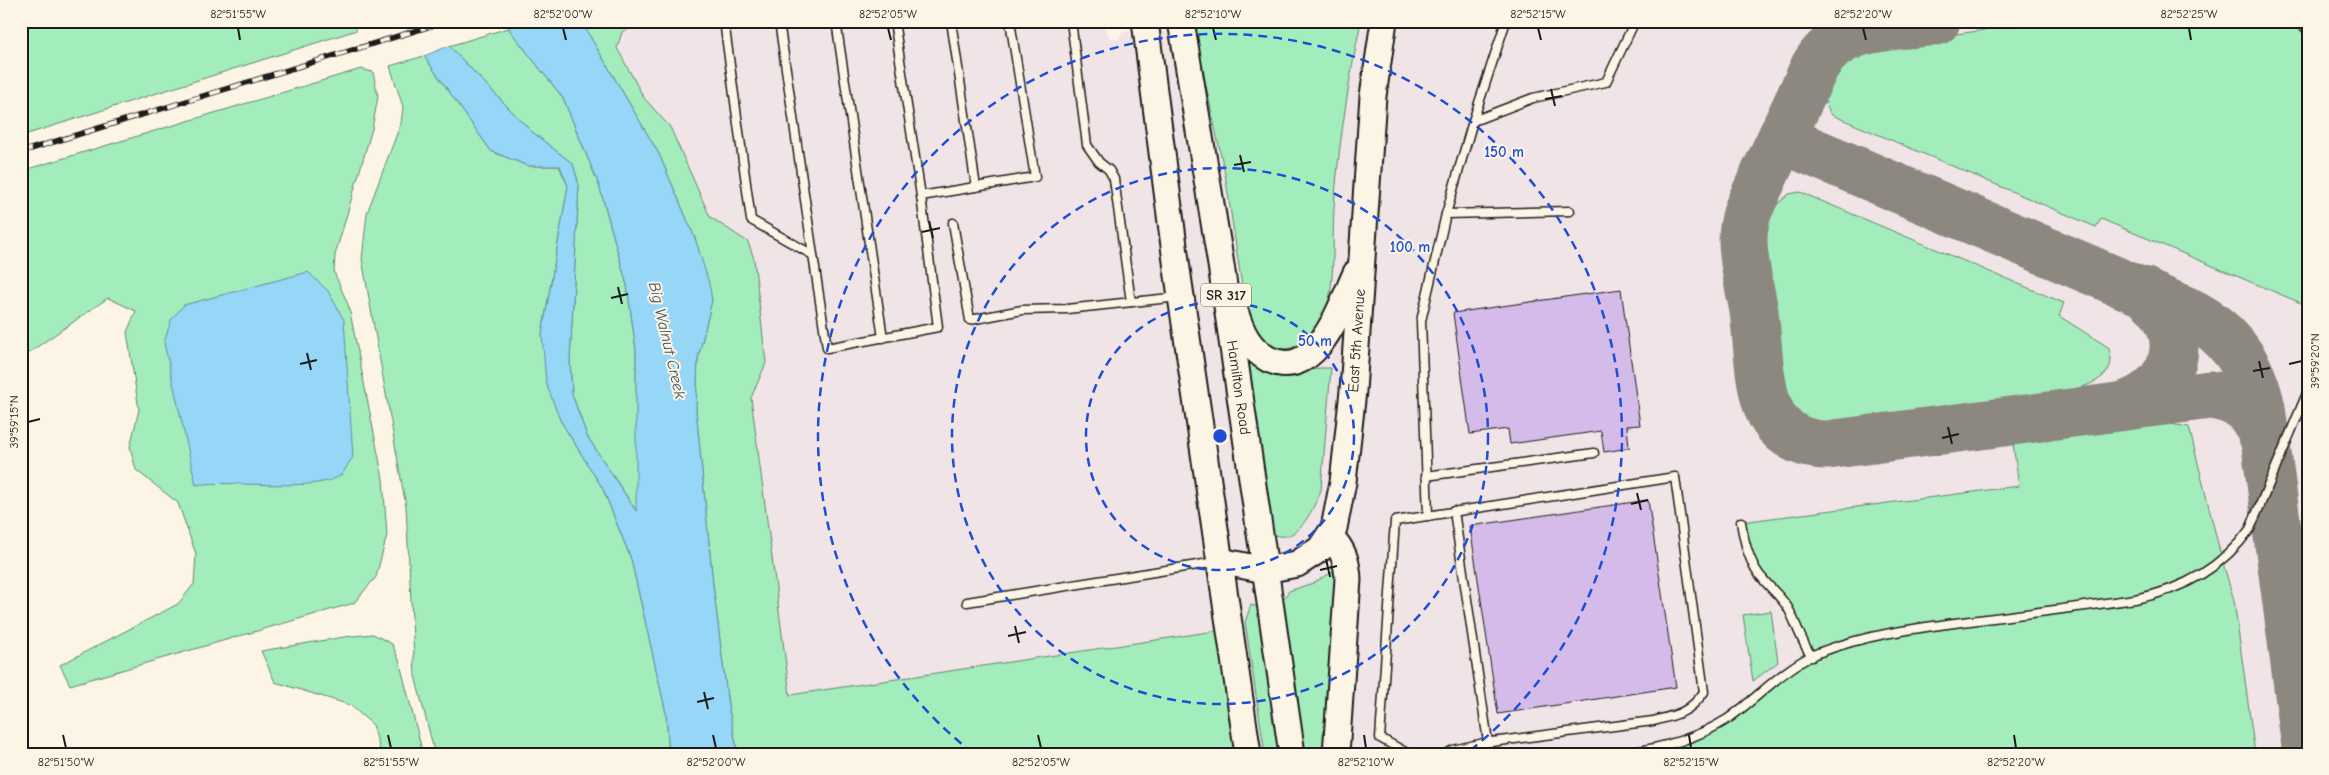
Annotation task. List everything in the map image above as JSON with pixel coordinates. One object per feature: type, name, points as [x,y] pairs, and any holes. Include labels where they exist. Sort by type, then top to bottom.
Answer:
[{"type":"main road","name":"SR 317","points":[[1145,21],[1181,297],[1248,754]]},
{"type":"main road","name":"Hamilton Road","points":[[1181,21],[1221,265],[1292,754]]},
{"type":"main road","name":"East 5th Avenue","points":[[1220,562],[1265,570],[1288,566],[1306,560],[1320,549],[1334,528],[1348,434],[1373,96],[1384,21]]},
{"type":"main road","points":[[1221,265],[1244,336],[1262,355],[1273,361],[1286,362],[1309,356],[1323,341],[1362,260]]},
{"type":"main road","points":[[1330,536],[1343,552],[1347,564],[1348,579],[1336,754]]},
{"type":"lane","points":[[724,21],[751,220],[813,255]]},
{"type":"lane","points":[[779,21],[827,348],[938,328],[921,196],[894,21]]},
{"type":"lane","points":[[836,21],[883,338]]},
{"type":"lane","points":[[951,21],[976,187]]},
{"type":"lane","points":[[921,196],[1035,177],[1010,21]]},
{"type":"lane","points":[[1071,21],[1087,146],[1099,162],[1109,170],[1114,179],[1131,302]]},
{"type":"lane","points":[[1428,516],[1421,321],[1446,214],[1473,120],[1506,21]]},
{"type":"lane","points":[[1473,120],[1533,98],[1606,82],[1635,21]]},
{"type":"lane","points":[[2297,21],[2308,30]]},
{"type":"lane","points":[[1446,214],[1570,210]]},
{"type":"lane","points":[[953,223],[970,320],[1022,310],[1067,309],[1181,297]]},
{"type":"lane","points":[[1622,754],[1695,736],[1725,720],[1789,671],[1812,657],[1846,643],[1877,635],[2135,599],[2160,594],[2183,585],[2218,563],[2237,546],[2250,529],[2308,392]]},
{"type":"lane","points":[[1426,476],[1594,453]]},
{"type":"lane","points":[[1409,754],[1380,738],[1395,521],[1675,477],[1704,692],[1695,704],[1678,715],[1623,726],[1488,742],[1453,750],[1446,754]]},
{"type":"lane","points":[[1454,511],[1488,742]]},
{"type":"lane","points":[[1741,522],[1752,562],[1762,578],[1788,608],[1802,643],[1812,657]]},
{"type":"lane","points":[[968,602],[1220,562]]},
{"type":"path","points":[[1144,754],[1164,751],[1176,754]]},
{"type":"shaded area","points":[[645,21],[1106,21],[1108,36],[1118,40],[1122,32],[1193,23],[1225,174],[1246,312],[1330,284],[1334,196],[1346,97],[1361,21],[2308,21],[2308,754],[1248,754],[1228,629],[790,695],[751,398],[766,363],[748,242],[710,217],[670,127],[644,98],[617,48],[622,32]]},
{"type":"green space","points":[[21,21],[349,21],[357,30],[21,136]]},
{"type":"green space","points":[[581,21],[645,21],[622,32],[617,48],[644,98],[670,127],[710,217],[748,242],[754,259],[766,363],[751,398],[790,695],[1229,629],[1248,754],[738,754],[728,705],[713,584],[696,409],[698,359],[712,300],[695,238],[659,154]]},
{"type":"green space","points":[[1192,21],[1361,21],[1339,151],[1329,301],[1325,316],[1318,330],[1306,341],[1291,348],[1275,347],[1265,341],[1251,323],[1246,312],[1225,174]]},
{"type":"green space","points":[[2050,21],[2308,21],[2308,306],[2101,219],[2096,227],[1832,115],[1825,100],[1826,83],[1833,67],[1847,54],[1863,47]]},
{"type":"green space","points":[[508,28],[563,98],[599,185],[627,285],[636,350],[637,512],[587,436],[572,394],[570,361],[579,185],[573,164],[531,131],[449,46]]},
{"type":"green space","points":[[424,56],[491,151],[528,166],[559,166],[568,186],[542,334],[560,420],[603,489],[631,559],[666,713],[669,754],[435,754],[415,676],[406,507],[362,259],[367,213],[401,123],[403,107],[390,66]]},
{"type":"green space","points":[[361,69],[373,72],[378,97],[372,129],[335,255],[334,272],[349,307],[383,479],[387,535],[376,577],[354,603],[70,685],[60,665],[178,604],[194,584],[196,554],[178,503],[136,470],[130,447],[139,410],[127,332],[136,311],[108,298],[21,358],[21,171]]},
{"type":"green space","points":[[1800,192],[2064,303],[2059,316],[2108,347],[2111,363],[2105,374],[2092,383],[2075,389],[2007,398],[2007,402],[1822,428],[1802,424],[1794,418],[1788,409],[1768,275],[1764,233],[1773,208],[1789,194]]},
{"type":"green space","points":[[1248,358],[1290,375],[1320,368],[1331,368],[1321,490],[1302,526],[1287,536],[1278,536],[1268,531],[1243,359]]},
{"type":"green space","points":[[2170,424],[2189,427],[2222,560],[2234,600],[2255,754],[1622,754],[1659,746],[1725,720],[1811,657],[1788,608],[1752,562],[1741,522],[2019,486],[2013,444]]},
{"type":"green space","points":[[1336,570],[1339,571],[1325,754],[1302,754],[1280,604],[1289,591],[1313,583]]},
{"type":"green space","points":[[1251,605],[1258,607],[1280,754],[1265,754],[1245,622]]},
{"type":"green space","points":[[1771,611],[1778,662],[1753,681],[1743,615]]},
{"type":"green space","points":[[373,634],[392,644],[399,660],[423,754],[381,754],[373,725],[350,705],[275,682],[261,651]]},
{"type":"water","name":"Big Walnut Creek","points":[[527,21],[581,21],[659,154],[695,238],[709,283],[712,300],[698,359],[696,409],[713,584],[728,705],[738,754],[669,754],[666,713],[631,559],[603,489],[560,420],[546,383],[542,334],[568,186],[560,166],[528,166],[491,151],[424,56],[449,46],[531,131],[573,164],[579,185],[570,361],[572,394],[587,436],[636,511],[636,350],[627,285],[599,185],[563,98],[508,28]]},
{"type":"water","points":[[308,272],[328,291],[344,320],[353,457],[342,474],[331,480],[315,483],[295,485],[196,485],[164,343],[171,320],[184,305]]},
{"type":"building","points":[[1621,289],[1640,425],[1627,426],[1629,448],[1604,452],[1601,431],[1510,444],[1508,429],[1470,434],[1453,313]]},
{"type":"building","points":[[1648,500],[1676,687],[1498,714],[1470,526]]},
{"type":"taxiway","points":[[1936,21],[1885,27],[1853,34],[1838,42],[1826,52],[1815,66],[1748,210],[1743,236],[1745,267],[1754,311],[1762,383],[1765,397],[1774,419],[1784,431],[1797,439],[1804,442],[1827,445],[2210,395],[2231,400],[2245,409],[2256,422],[2265,441]]},
{"type":"taxiway","points":[[1782,139],[2189,312],[2216,329],[2237,351],[2252,378],[2261,408],[2307,754]]},
{"type":"taxiway","points":[[2123,406],[2151,392],[2162,381],[2173,355],[2174,340],[2170,325],[2160,307],[2143,291]]},
{"type":"railway","points":[[21,152],[447,21]]}]
